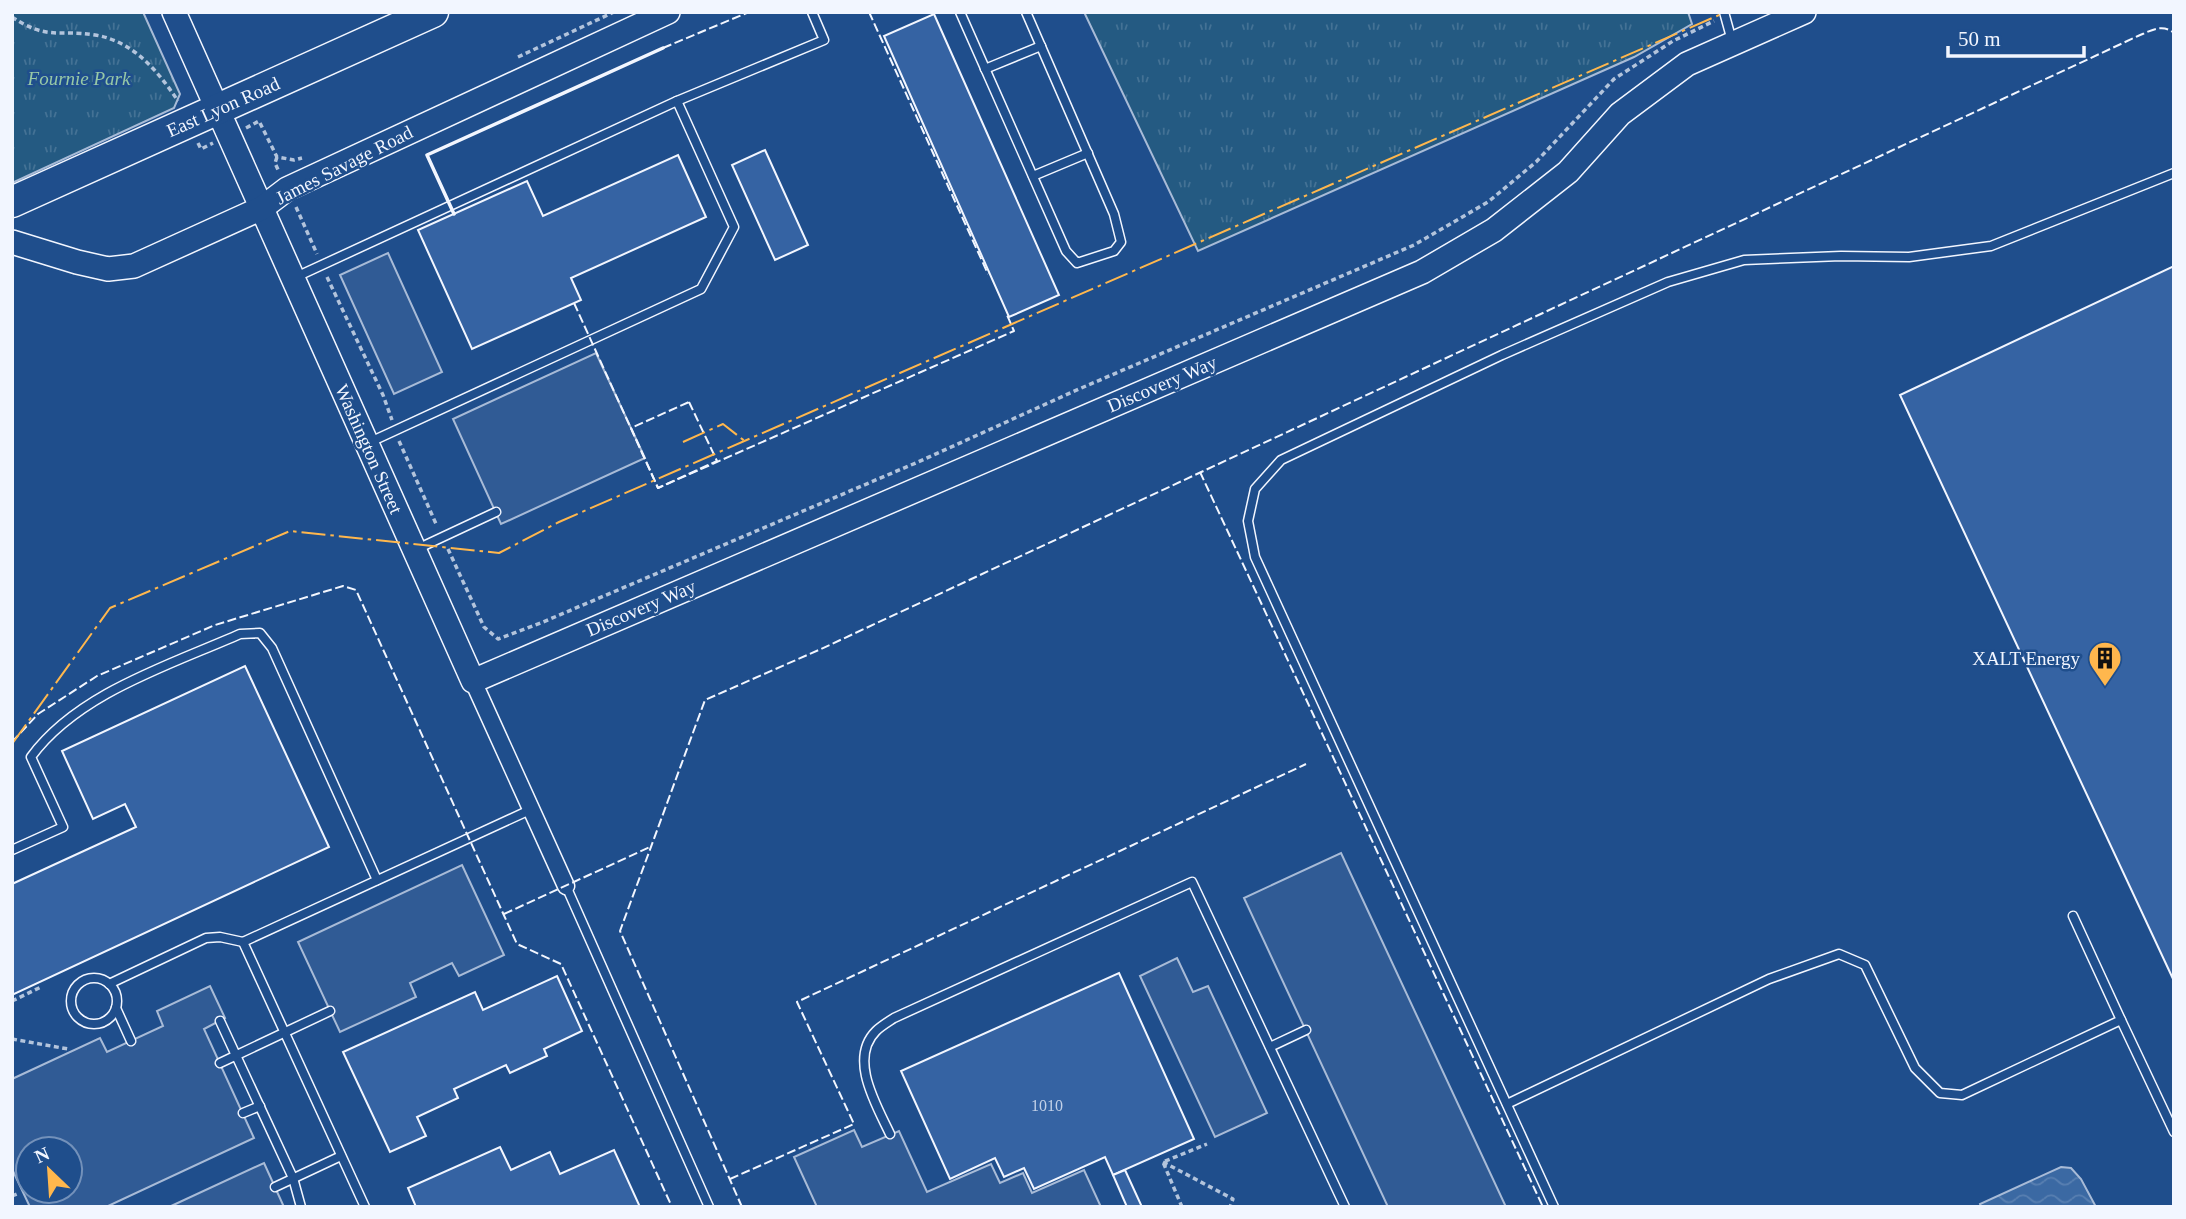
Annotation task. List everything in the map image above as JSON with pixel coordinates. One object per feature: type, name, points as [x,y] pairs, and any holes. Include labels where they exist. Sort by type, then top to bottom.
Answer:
[{"type":"highway","name":"East Lyon Road","points":[[12,202],[412,19],[433,12]]},
{"type":"street","name":"Washington Street","points":[[174,12],[566,886]]},
{"type":"street","name":"James Savage Road","points":[[12,242],[77,262],[108,268],[134,266],[262,208],[287,189],[668,12]]},
{"type":"street","name":"Discovery Way","points":[[473,681],[1422,272],[1494,230],[1568,172],[1620,114],[1687,64],[1804,12]]},
{"type":"lane","points":[[293,278],[677,101],[824,40],[812,12]]},
{"type":"lane","points":[[960,12],[1066,251],[1077,263],[1114,251],[1121,242],[1114,214],[1026,12]]},
{"type":"lane","points":[[1724,14],[1733,44]]},
{"type":"lane","points":[[985,69],[1041,46]]},
{"type":"lane","points":[[367,444],[701,289],[734,227],[677,101]]},
{"type":"lane","points":[[1033,176],[1088,152]]},
{"type":"lane","points":[[1555,1207],[1255,557],[1248,521],[1255,489],[1281,460],[1502,355],[1668,282],[1744,260],[1840,256],[1909,257],[1991,246],[2174,173]]},
{"type":"lane","points":[[414,550],[496,512]]},
{"type":"lane","points":[[12,850],[63,827],[31,757],[46,736],[104,694],[240,634],[260,633],[272,648],[377,880]]},
{"type":"lane","points":[[109,984],[206,938],[220,937],[243,942],[532,809]]},
{"type":"lane","points":[[890,1135],[868,1084],[865,1048],[875,1031],[894,1017],[1192,881],[1345,1207]]},
{"type":"lane","points":[[566,886],[709,1207]]},
{"type":"lane","points":[[2073,916],[2174,1132]]},
{"type":"lane","points":[[243,942],[365,1207]]},
{"type":"lane","points":[[1507,1104],[1769,979],[1839,954],[1865,965],[1915,1068],[1940,1093],[1962,1095],[2121,1020]]},
{"type":"lane","points":[[116,1008],[108,1019],[91,1024],[75,1015],[71,996],[75,987],[83,981],[99,978],[109,984],[117,996],[116,1008],[131,1041]]},
{"type":"lane","points":[[220,1063],[330,1011]]},
{"type":"lane","points":[[220,1020],[293,1178],[302,1207]]},
{"type":"lane","points":[[1270,1047],[1306,1030]]},
{"type":"lane","points":[[243,1113],[260,1106]]},
{"type":"lane","points":[[275,1187],[341,1156]]},
{"type":"path","points":[[277,157],[275,163],[383,395],[404,456],[484,627],[498,639],[918,462],[1079,389],[1414,245],[1488,202],[1536,162],[1614,79],[1673,41],[1724,14]]},
{"type":"path","points":[[12,1002],[41,988]]},
{"type":"path","points":[[12,1039],[68,1049]]},
{"type":"path","points":[[1163,1162],[1207,1144]]},
{"type":"path","points":[[1163,1162],[1182,1207]]},
{"type":"path","points":[[1163,1162],[1234,1199],[1230,1207]]},
{"type":"green space","name":"Fournie Park","points":[[12,12],[143,12],[180,94],[174,108],[12,183]]},
{"type":"green space","points":[[1084,12],[1688,12],[1692,24],[1634,57],[1198,251]]},
{"type":"shaded area","points":[[388,253],[442,372],[394,394],[340,275]]},
{"type":"shaded area","points":[[596,353],[645,458],[501,524],[453,419]]},
{"type":"shaded area","points":[[1341,853],[1506,1207],[1388,1207],[1244,898]]},
{"type":"shaded area","points":[[462,865],[504,955],[459,976],[452,963],[410,983],[416,997],[340,1032],[298,942]]},
{"type":"shaded area","points":[[1177,958],[1193,992],[1208,986],[1267,1113],[1215,1137],[1140,976]]},
{"type":"shaded area","points":[[210,986],[225,1018],[204,1029],[254,1138],[106,1207],[30,1207],[29,1205],[84,1205],[84,1135],[14,1135],[14,1173],[12,1079],[100,1038],[107,1052],[163,1026],[157,1011]]},
{"type":"shaded area","points":[[854,1130],[862,1147],[899,1131],[927,1192],[991,1164],[1000,1183],[1023,1173],[1032,1193],[1084,1170],[1101,1207],[817,1207],[794,1157]]},
{"type":"shaded area","points":[[264,1163],[284,1207],[169,1207]]},
{"type":"water","points":[[2061,1167],[2071,1168],[2081,1179],[2096,1207],[1981,1207],[1980,1204]]},
{"type":"building","points":[[934,14],[1059,295],[1009,317],[884,36]]},
{"type":"building","points":[[765,150],[808,245],[775,260],[732,165]]},
{"type":"building","points":[[678,155],[706,217],[571,278],[581,300],[472,349],[418,230],[527,181],[543,216]]},
{"type":"building","name":"XALT Energy","points":[[2174,266],[2174,981],[1900,395]]},
{"type":"building","points":[[245,666],[329,847],[12,995],[12,884],[136,827],[125,804],[93,819],[62,751]]},
{"type":"building","points":[[1119,973],[1194,1139],[1113,1175],[1105,1157],[1034,1189],[1024,1168],[1004,1177],[995,1158],[950,1179],[901,1071]]},
{"type":"building","points":[[557,976],[582,1031],[544,1049],[547,1056],[510,1073],[506,1065],[454,1089],[458,1098],[417,1117],[426,1136],[390,1152],[343,1052],[475,992],[483,1010]]},
{"type":"building","points":[[500,1147],[511,1170],[550,1152],[560,1174],[614,1150],[640,1207],[416,1207],[408,1188]]},
{"type":"building","points":[[1125,1170],[1142,1207],[1127,1207],[1113,1175]]},
{"type":"fence","points":[[663,48],[749,12]]},
{"type":"fence","points":[[869,12],[988,274]]},
{"type":"fence","points":[[742,1207],[620,931],[705,700],[821,649],[2138,36],[2160,28],[2174,33]]},
{"type":"fence","points":[[574,303],[658,488],[1014,331],[1007,315]]},
{"type":"fence","points":[[689,402],[717,461],[658,488],[631,428],[689,402]]},
{"type":"fence","points":[[1200,472],[1543,1207]]},
{"type":"fence","points":[[12,742],[38,714],[97,676],[215,625],[343,586],[356,590],[517,944],[561,964],[672,1207]]},
{"type":"fence","points":[[730,1179],[854,1124],[797,1002],[1306,764]]},
{"type":"fence","points":[[504,914],[650,847]]},
{"type":"wall","points":[[454,214],[427,155],[663,48]]},
{"type":"power","points":[[12,744],[110,608],[290,531],[499,553],[559,522],[1726,12]]},
{"type":"power","points":[[683,442],[723,424],[746,442]]},
{"type":"place","name":"XALT Energy","points":[[2105,688]]}]
